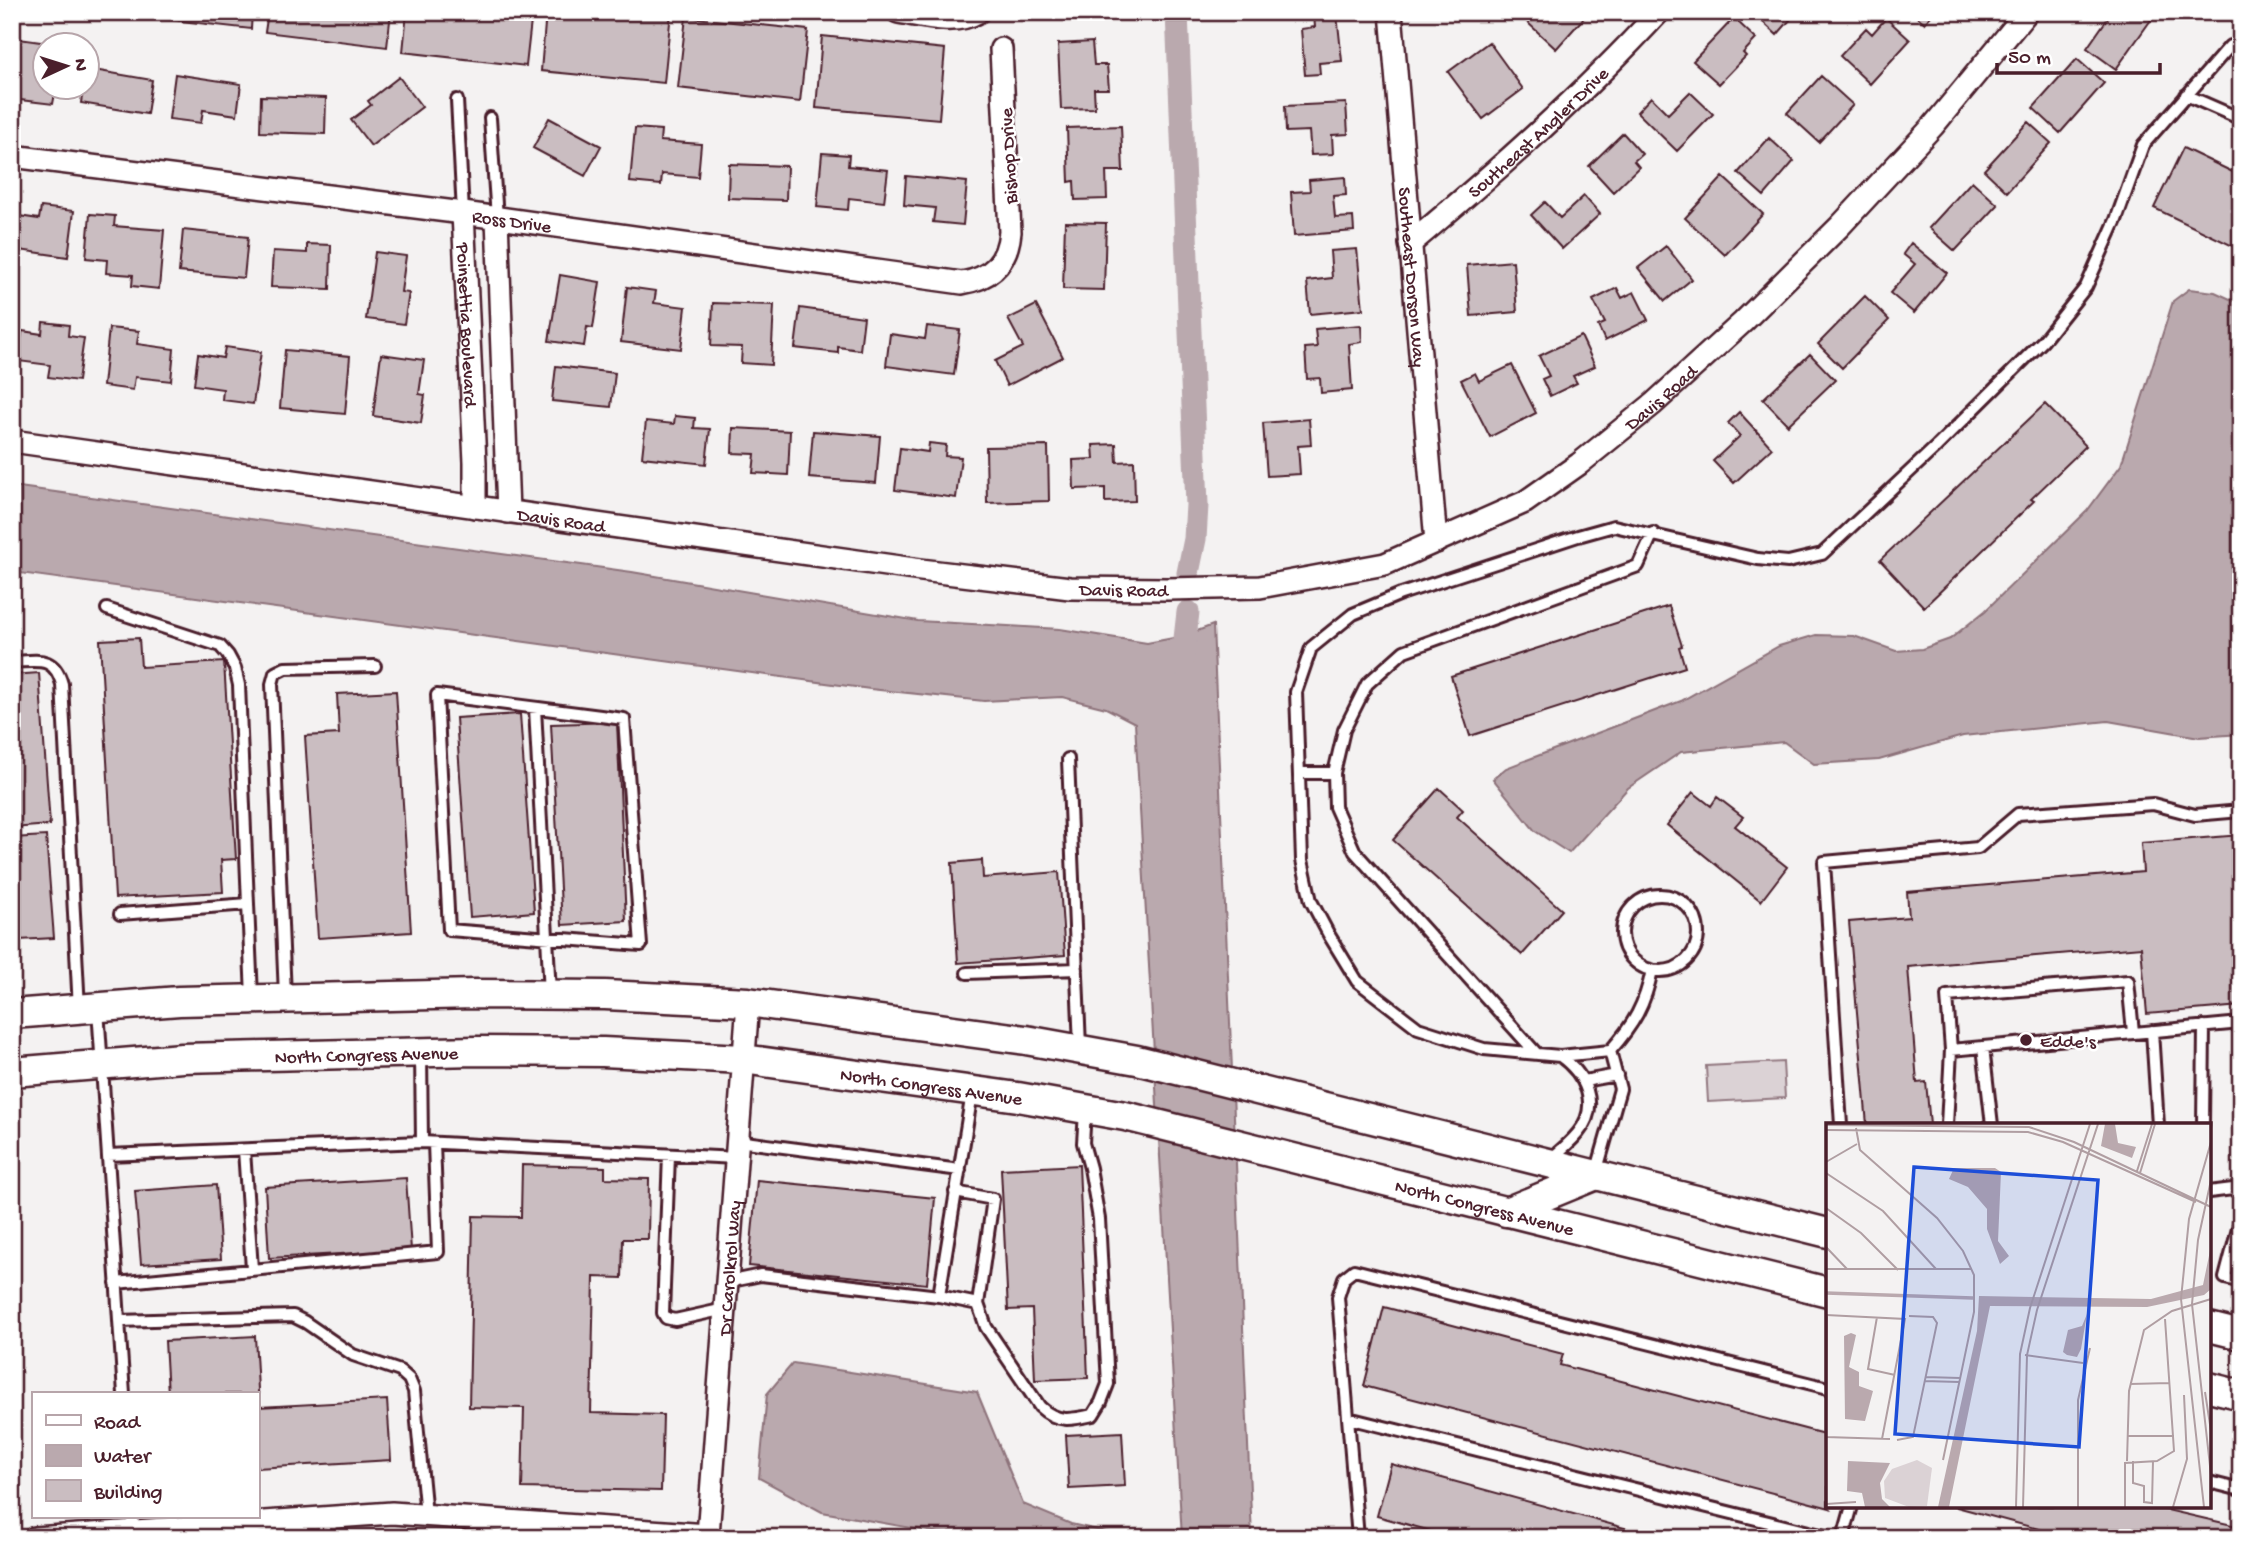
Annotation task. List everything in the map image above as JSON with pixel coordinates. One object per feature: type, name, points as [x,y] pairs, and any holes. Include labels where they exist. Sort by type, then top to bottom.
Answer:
[{"type":"main road","points":[[12,1014],[178,1001],[475,994],[550,994],[748,1002],[1027,1040],[1137,1060],[1826,1232]]},
{"type":"main road","name":"North Congress Avenue","points":[[12,1072],[181,1058],[421,1053],[603,1052],[743,1059],[972,1091],[1125,1116],[1826,1292]]},
{"type":"main road","points":[[1506,1212],[1596,1175]]},
{"type":"main road","points":[[2211,1328],[2241,1335]]},
{"type":"main road","points":[[2211,1388],[2241,1395]]},
{"type":"street","points":[[898,12],[951,19],[961,19],[977,13]]},
{"type":"street","name":"Southeast Dorson Way","points":[[1391,12],[1436,542]]},
{"type":"street","name":"Southeast Angler Drive","points":[[1410,244],[1562,111],[1659,12]]},
{"type":"street","name":"Davis Road","points":[[12,441],[921,570],[1070,588],[1260,587],[1385,564],[1525,502],[1579,464],[1653,404],[1743,322],[1840,226],[1933,126],[2027,12]]},
{"type":"street","name":"Bishop Drive","points":[[1001,48],[1010,232],[1009,247],[1002,261]]},
{"type":"street","name":"Ross Drive","points":[[12,156],[463,213],[962,284],[992,273],[1002,261]]},
{"type":"street","name":"Poinsettia Boulevard","points":[[463,213],[475,507]]},
{"type":"street","name":"Poinsettia Boulevard","points":[[497,218],[508,512]]},
{"type":"street","name":"Dr Carolkrol Way","points":[[709,1536],[748,1002]]},
{"type":"street","points":[[35,1538],[133,1524],[202,1532],[330,1527],[393,1513],[575,1532],[709,1536]]},
{"type":"lane","points":[[1652,970],[1647,994],[1637,1017],[1611,1051],[1560,1056],[1484,1049],[1418,1028],[1357,981],[1311,901],[1302,860],[1296,692],[1311,648],[1353,614],[1401,594],[1614,526],[1758,559],[1788,562],[1822,554],[2043,341],[2086,288],[2116,220],[2143,145],[2230,46],[2241,50]]},
{"type":"lane","points":[[2186,95],[2241,119]]},
{"type":"lane","name":"Poinsettia Boulevard","points":[[457,100],[463,213]]},
{"type":"lane","name":"Poinsettia Boulevard","points":[[490,118],[497,218]]},
{"type":"lane","points":[[1536,1054],[1355,852],[1335,807],[1334,773],[1344,730],[1367,684],[1404,650],[1638,566],[1653,533]]},
{"type":"lane","points":[[107,610],[220,646],[235,667],[242,740],[252,1000]]},
{"type":"lane","points":[[12,662],[47,662],[58,671],[62,684],[88,1008],[101,1065],[124,1392]]},
{"type":"lane","points":[[285,999],[272,684],[275,673],[285,668],[375,666]]},
{"type":"lane","points":[[438,695],[535,708],[624,719],[641,944],[449,930],[438,695]]},
{"type":"lane","points":[[535,708],[550,994]]},
{"type":"lane","points":[[1068,759],[1080,1049]]},
{"type":"lane","points":[[1299,773],[1334,773]]},
{"type":"lane","points":[[1842,1123],[1824,862],[1978,848],[2018,814],[2153,804],[2195,815],[2241,811]]},
{"type":"lane","points":[[1657,895],[1668,896],[1678,899],[1693,914],[1696,925],[1695,946],[1690,955],[1673,968],[1652,970],[1633,959],[1626,951],[1623,941],[1624,919],[1637,902],[1657,895]]},
{"type":"lane","points":[[120,914],[248,904]]},
{"type":"lane","points":[[967,973],[1077,969]]},
{"type":"lane","points":[[1947,1123],[1951,1050],[1947,996],[2128,981],[2133,1032]]},
{"type":"lane","points":[[1951,1050],[2241,1023]]},
{"type":"lane","points":[[2203,1123],[2204,1026]]},
{"type":"lane","points":[[2152,1031],[2158,1123]]},
{"type":"lane","points":[[1983,1046],[1992,1123]]},
{"type":"lane","points":[[1596,1175],[1620,1089],[1611,1051]]},
{"type":"lane","points":[[116,1283],[438,1252],[421,1053]]},
{"type":"lane","points":[[1546,1163],[1580,1132],[1587,1116],[1589,1098],[1584,1081],[1574,1066],[1560,1056]]},
{"type":"lane","points":[[1584,1081],[1617,1075]]},
{"type":"lane","points":[[939,1296],[972,1091]]},
{"type":"lane","points":[[956,1192],[993,1199],[978,1304],[986,1327],[1040,1407],[1049,1416],[1073,1420],[1093,1415],[1108,1384],[1099,1219],[1083,1143],[1085,1109]]},
{"type":"lane","points":[[108,1155],[428,1142],[669,1155],[736,1150],[960,1170]]},
{"type":"lane","points":[[244,1150],[252,1269]]},
{"type":"lane","points":[[669,1155],[663,1313],[666,1318],[675,1320],[725,1310]]},
{"type":"lane","points":[[2211,1192],[2241,1188]]},
{"type":"lane","points":[[2241,1217],[2225,1278],[2241,1282]]},
{"type":"lane","points":[[1358,1538],[1338,1297],[1343,1278],[1354,1270],[1826,1388]]},
{"type":"lane","points":[[727,1282],[761,1275],[939,1296],[978,1304]]},
{"type":"lane","points":[[119,1321],[293,1316],[353,1354],[400,1371],[409,1378],[414,1391],[426,1515]]},
{"type":"lane","points":[[1348,1418],[1833,1538]]},
{"type":"lane","points":[[2211,1482],[2241,1490]]},
{"type":"lane","points":[[1843,1538],[1851,1508]]},
{"type":"shaded area","points":[[1783,1062],[1785,1098],[1708,1102],[1706,1066]]},
{"type":"water","points":[[2189,289],[2215,292],[2241,304],[2241,734],[2199,737],[2108,721],[1963,736],[1879,760],[1814,764],[1784,742],[1681,752],[1628,788],[1569,853],[1535,831],[1493,779],[1506,768],[1681,701],[1779,646],[1816,635],[1854,636],[1896,651],[1922,649],[1950,639],[1985,611],[2087,511],[2121,465],[2173,301]]},
{"type":"water","points":[[12,486],[632,572],[918,621],[1060,629],[1147,643],[1184,636],[1213,625],[1252,1538],[1182,1538],[1135,723],[1106,708],[1062,697],[984,701],[870,689],[12,572]]},
{"type":"water","points":[[793,1363],[977,1392],[1023,1504],[1071,1524],[1119,1535],[1118,1538],[967,1538],[822,1512],[759,1478],[767,1394]]},
{"type":"building","points":[[128,12],[252,12],[251,29],[128,15]]},
{"type":"building","points":[[268,12],[391,12],[387,47],[265,32]]},
{"type":"building","points":[[407,12],[532,12],[526,66],[403,52]]},
{"type":"building","points":[[546,12],[671,12],[664,83],[541,71]]},
{"type":"building","points":[[1537,12],[1589,12],[1556,49],[1527,22]]},
{"type":"building","points":[[1752,12],[1797,12],[1777,35]]},
{"type":"building","points":[[1911,12],[1934,12],[1925,23]]},
{"type":"building","points":[[2112,12],[2147,12],[2153,17],[2116,69],[2087,48]]},
{"type":"building","points":[[1337,14],[1342,61],[1319,63],[1320,74],[1305,75],[1301,29],[1315,27],[1314,16]]},
{"type":"building","points":[[686,17],[808,30],[800,102],[678,88]]},
{"type":"building","points":[[1734,18],[1756,39],[1743,53],[1746,56],[1719,84],[1693,61]]},
{"type":"building","points":[[1886,18],[1910,40],[1870,84],[1840,56],[1866,28],[1872,34]]},
{"type":"building","points":[[822,36],[945,49],[939,119],[816,108]]},
{"type":"building","points":[[12,38],[32,41],[32,101],[12,99]]},
{"type":"building","points":[[1092,42],[1094,65],[1107,65],[1109,89],[1094,89],[1095,108],[1061,109],[1058,44]]},
{"type":"building","points":[[1489,42],[1523,89],[1483,119],[1448,72]]},
{"type":"building","points":[[2077,59],[2104,83],[2060,133],[2033,108]]},
{"type":"building","points":[[102,71],[152,80],[147,114],[81,103],[102,102]]},
{"type":"building","points":[[175,74],[241,84],[237,115],[203,110],[201,123],[169,119]]},
{"type":"building","points":[[1821,76],[1853,105],[1819,142],[1787,113]]},
{"type":"building","points":[[399,77],[422,107],[371,146],[351,120],[371,105],[368,101]]},
{"type":"building","points":[[1690,92],[1713,114],[1677,151],[1637,112],[1651,97],[1668,114]]},
{"type":"building","points":[[261,96],[326,98],[325,134],[260,132]]},
{"type":"building","points":[[1346,103],[1348,134],[1332,135],[1333,154],[1311,155],[1309,131],[1286,132],[1285,106]]},
{"type":"building","points":[[549,118],[601,146],[585,176],[533,148]]},
{"type":"building","points":[[2028,122],[2051,143],[2007,192],[1984,170]]},
{"type":"building","points":[[1121,126],[1123,171],[1106,171],[1107,199],[1075,200],[1074,181],[1069,182],[1067,128]]},
{"type":"building","points":[[635,128],[661,130],[660,141],[701,144],[698,177],[662,174],[661,185],[630,182]]},
{"type":"building","points":[[1623,133],[1642,154],[1634,161],[1639,167],[1613,192],[1589,166]]},
{"type":"building","points":[[1769,138],[1794,161],[1764,196],[1738,173]]},
{"type":"building","points":[[2183,148],[2241,176],[2241,250],[2154,208]]},
{"type":"building","points":[[822,153],[849,155],[848,166],[888,170],[884,202],[849,198],[848,210],[817,207]]},
{"type":"building","points":[[729,164],[787,166],[786,200],[728,198]]},
{"type":"building","points":[[906,176],[967,182],[963,225],[933,222],[935,208],[904,205]]},
{"type":"building","points":[[1345,177],[1346,195],[1333,196],[1335,218],[1353,217],[1354,231],[1294,236],[1291,192],[1310,191],[1309,180]]},
{"type":"building","points":[[1723,177],[1763,214],[1725,255],[1685,218]]},
{"type":"building","points":[[1972,181],[1998,205],[1955,251],[1929,228]]},
{"type":"building","points":[[1584,196],[1600,214],[1562,249],[1531,215],[1545,202],[1560,218]]},
{"type":"building","points":[[41,207],[74,211],[68,257],[12,249],[12,215],[39,219]]},
{"type":"building","points":[[90,214],[115,216],[114,226],[164,230],[159,289],[132,286],[133,275],[106,273],[107,260],[86,258]]},
{"type":"building","points":[[1065,222],[1106,223],[1104,290],[1063,289]]},
{"type":"building","points":[[183,230],[248,237],[244,278],[179,272]]},
{"type":"building","points":[[1911,243],[1947,273],[1914,313],[1890,293],[1915,264],[1903,254]]},
{"type":"building","points":[[307,244],[331,245],[330,289],[271,287],[273,251],[307,253]]},
{"type":"building","points":[[1666,246],[1692,279],[1665,301],[1638,268]]},
{"type":"building","points":[[1357,249],[1363,309],[1310,314],[1307,281],[1332,278],[1330,251]]},
{"type":"building","points":[[375,252],[406,256],[401,292],[409,293],[404,324],[366,319]]},
{"type":"building","points":[[1513,261],[1517,312],[1471,316],[1467,265]]},
{"type":"building","points":[[560,275],[600,282],[593,328],[587,327],[584,346],[549,341]]},
{"type":"building","points":[[627,287],[656,291],[654,303],[686,307],[681,349],[621,342]]},
{"type":"building","points":[[1617,288],[1622,298],[1634,292],[1648,320],[1605,341],[1598,326],[1605,323],[1593,300]]},
{"type":"building","points":[[1865,296],[1889,320],[1842,368],[1818,344]]},
{"type":"building","points":[[713,303],[774,305],[771,365],[741,363],[742,347],[711,346]]},
{"type":"building","points":[[1036,305],[1063,357],[1007,386],[995,361],[1023,347],[1008,319]]},
{"type":"building","points":[[800,308],[864,317],[860,350],[838,347],[838,353],[795,348]]},
{"type":"building","points":[[43,322],[69,325],[68,336],[84,338],[78,381],[48,377],[50,365],[18,361],[22,331],[42,334]]},
{"type":"building","points":[[1361,325],[1362,342],[1349,344],[1352,390],[1321,393],[1320,378],[1307,379],[1305,348],[1317,347],[1315,329]]},
{"type":"building","points":[[927,326],[960,330],[954,375],[886,366],[890,334],[925,339]]},
{"type":"building","points":[[109,328],[139,331],[137,344],[174,349],[171,381],[135,377],[133,390],[103,386]]},
{"type":"building","points":[[1581,336],[1595,366],[1573,376],[1577,383],[1550,396],[1542,379],[1549,376],[1539,356]]},
{"type":"building","points":[[225,347],[261,352],[253,404],[222,400],[223,389],[194,385],[198,354],[223,358]]},
{"type":"building","points":[[285,350],[350,356],[345,414],[280,408]]},
{"type":"building","points":[[381,354],[424,360],[419,394],[425,395],[421,423],[373,416]]},
{"type":"building","points":[[1810,354],[1835,380],[1788,425],[1763,399]]},
{"type":"building","points":[[1512,365],[1536,413],[1490,437],[1461,380],[1475,373],[1479,381]]},
{"type":"building","points":[[556,366],[615,373],[611,407],[552,401]]},
{"type":"building","points":[[2045,404],[2086,446],[2031,499],[2034,501],[1924,607],[1880,560]]},
{"type":"building","points":[[1739,412],[1772,448],[1734,483],[1713,461],[1740,436],[1728,423]]},
{"type":"building","points":[[675,416],[695,418],[694,428],[710,429],[706,464],[642,457],[646,421],[674,424]]},
{"type":"building","points":[[1309,419],[1311,445],[1298,446],[1300,474],[1267,476],[1263,423]]},
{"type":"building","points":[[733,428],[790,431],[788,475],[753,473],[755,454],[732,453]]},
{"type":"building","points":[[813,431],[880,436],[876,483],[809,478]]},
{"type":"building","points":[[929,443],[946,445],[945,456],[961,457],[956,498],[895,490],[900,448],[928,452]]},
{"type":"building","points":[[1116,444],[1117,462],[1134,461],[1135,501],[1105,502],[1105,488],[1074,489],[1073,460],[1094,459],[1093,445]]},
{"type":"building","points":[[1048,446],[1049,501],[987,503],[986,447]]},
{"type":"building","points":[[1669,606],[1682,646],[1679,647],[1685,667],[1470,736],[1451,676]]},
{"type":"building","points":[[139,638],[141,667],[224,662],[236,859],[221,860],[223,892],[115,898],[100,640]]},
{"type":"building","points":[[39,673],[50,825],[12,828],[12,675]]},
{"type":"building","points":[[396,691],[411,932],[318,938],[305,736],[339,734],[337,694]]},
{"type":"building","points":[[520,714],[534,912],[470,917],[456,718]]},
{"type":"building","points":[[617,722],[626,921],[562,925],[551,724]]},
{"type":"building","points":[[1439,788],[1463,810],[1457,817],[1562,910],[1522,955],[1393,840]]},
{"type":"building","points":[[1693,792],[1711,806],[1717,797],[1743,817],[1735,826],[1787,867],[1761,901],[1667,825]]},
{"type":"building","points":[[2241,835],[2241,1006],[2147,1014],[2141,947],[1908,967],[1917,1083],[1926,1082],[1930,1123],[1867,1123],[1849,922],[1909,917],[1907,892],[2143,872],[2141,843]]},
{"type":"building","points":[[46,836],[54,938],[19,940],[12,838]]},
{"type":"building","points":[[982,860],[983,878],[1059,872],[1065,955],[958,963],[952,863]]},
{"type":"building","points":[[522,1165],[605,1167],[605,1178],[649,1179],[648,1239],[623,1239],[622,1278],[594,1277],[591,1413],[663,1415],[661,1491],[522,1488],[524,1408],[469,1407],[473,1216],[521,1217]]},
{"type":"building","points":[[1079,1165],[1088,1378],[1035,1380],[1032,1309],[1008,1310],[1001,1169]]},
{"type":"building","points":[[406,1178],[411,1250],[269,1258],[265,1187]]},
{"type":"building","points":[[757,1180],[935,1198],[927,1284],[749,1266]]},
{"type":"building","points":[[216,1185],[221,1259],[141,1264],[135,1191]]},
{"type":"building","points":[[1384,1307],[1563,1354],[1560,1365],[1826,1434],[1826,1507],[1364,1386]]},
{"type":"building","points":[[255,1336],[258,1392],[168,1392],[165,1341]]},
{"type":"building","points":[[387,1400],[391,1460],[259,1468],[259,1407]]},
{"type":"building","points":[[1122,1432],[1125,1486],[1069,1489],[1066,1435]]},
{"type":"building","points":[[1391,1464],[1661,1538],[1456,1538],[1377,1516]]},
{"type":"building","points":[[1960,1508],[2159,1508],[2241,1527],[2241,1538],[2072,1538]]},
{"type":"waterway","points":[[1177,12],[1197,505],[1195,539],[1188,573]]},
{"type":"waterway","points":[[1182,665],[1188,612]]},
{"type":"place","name":"Edde's","points":[[2026,1040]]}]
